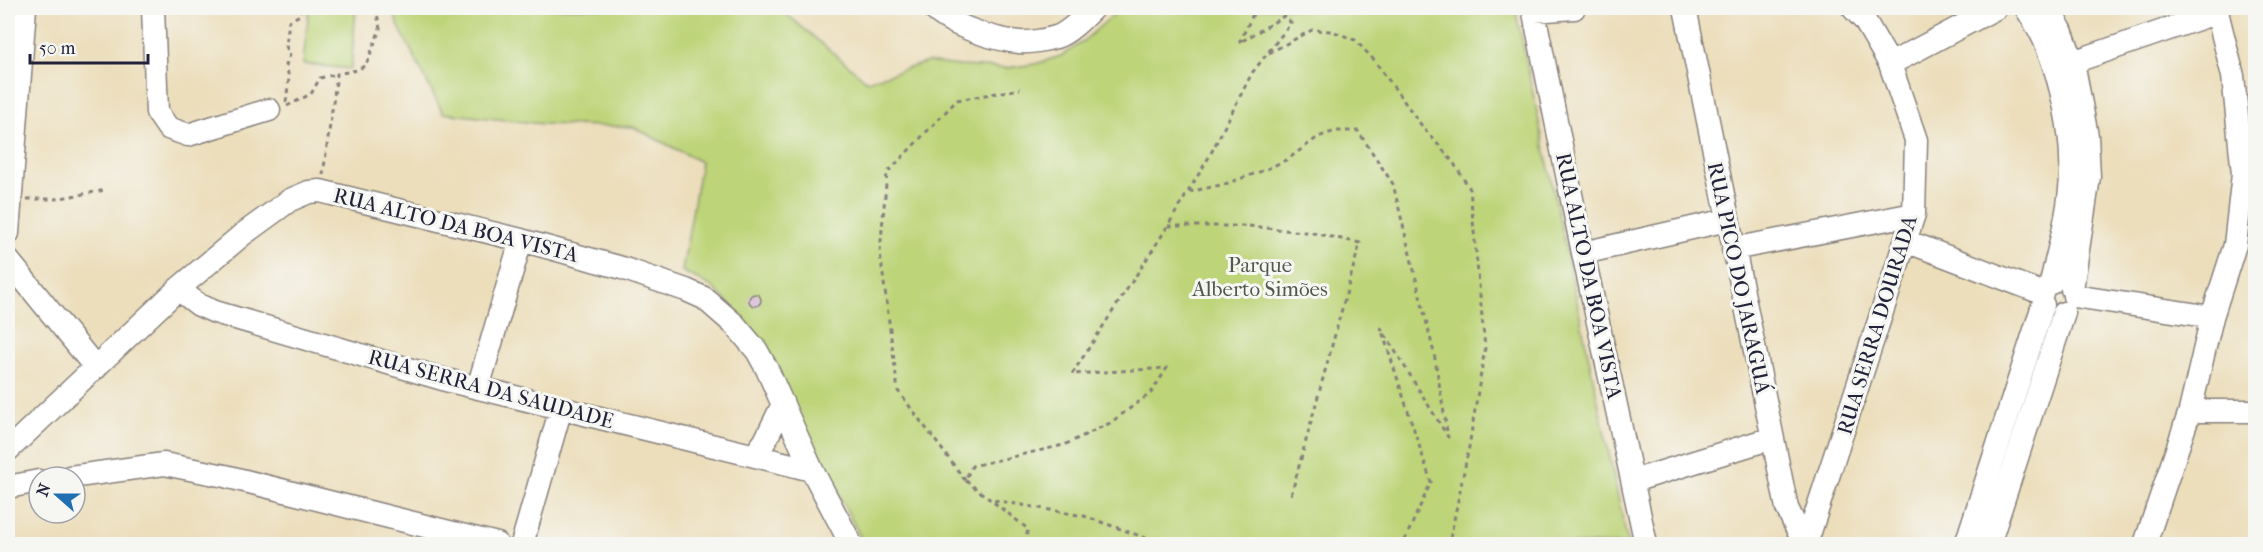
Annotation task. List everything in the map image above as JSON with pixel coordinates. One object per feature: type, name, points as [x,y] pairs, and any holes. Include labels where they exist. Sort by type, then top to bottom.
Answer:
[{"type":"street","points":[[8,233],[25,8]]},
{"type":"street","points":[[153,8],[157,112],[168,128],[188,135],[269,110]]},
{"type":"street","points":[[933,8],[939,14],[976,32],[1020,43],[1058,37],[1093,8]]},
{"type":"street","points":[[1533,9],[1574,8]]},
{"type":"street","name":"RUA PICO DO JARAGUÁ","points":[[1685,8],[1788,514],[1807,544]]},
{"type":"street","name":"RUA SERRA DOURADA","points":[[1807,544],[1914,214],[1916,140],[1890,64],[1865,21],[1853,8]]},
{"type":"street","points":[[1890,64],[1996,8]]},
{"type":"street","points":[[1966,544],[2058,297],[2071,175],[2070,141],[2060,90],[2046,43],[2026,8]]},
{"type":"street","points":[[1989,544],[2089,177],[2087,136],[2073,62],[2061,30],[2048,8]]},
{"type":"street","name":"RUA ALTO DA BOA VISTA","points":[[1533,9],[1646,544]]},
{"type":"street","points":[[2073,62],[2217,10],[2234,76],[2249,173],[2235,245],[2212,317],[2190,411],[2145,544]]},
{"type":"street","name":"RUA ALTO DA BOA VISTA","points":[[8,450],[178,289],[242,235],[290,200],[309,192],[320,191],[521,240],[622,268],[704,298],[735,325],[757,351],[812,470],[851,544]]},
{"type":"street","points":[[1733,249],[1914,214]]},
{"type":"street","points":[[1583,253],[1727,220]]},
{"type":"street","points":[[478,388],[521,240]]},
{"type":"street","points":[[1906,241],[2058,297],[2212,317]]},
{"type":"street","points":[[8,260],[96,368]]},
{"type":"street","name":"RUA SERRA DA SAUDADE","points":[[178,289],[199,305],[215,312],[478,388],[812,470]]},
{"type":"street","points":[[754,456],[765,441],[783,404]]},
{"type":"street","points":[[522,544],[561,408]]},
{"type":"street","points":[[2190,411],[2256,411]]},
{"type":"street","points":[[1633,480],[1772,438]]},
{"type":"street","points":[[87,475],[164,464],[225,476],[497,544]]},
{"type":"street","points":[[8,487],[27,483]]},
{"type":"path","points":[[301,8],[300,15],[289,21],[286,46],[290,55],[286,65],[289,78],[286,107],[311,94],[320,78],[357,70],[366,65],[380,29],[376,8]]},
{"type":"path","points":[[965,480],[972,466],[1064,445],[1110,423],[1151,393],[1167,368],[1072,374],[1168,226],[1209,157],[1252,73],[1291,23],[1284,16],[1239,43],[1256,8]]},
{"type":"path","points":[[1267,54],[1312,30],[1332,31],[1355,40],[1374,60],[1422,126],[1453,162],[1470,189],[1485,348],[1469,447],[1449,544]]},
{"type":"path","points":[[320,191],[337,74]]},
{"type":"path","points":[[1020,89],[957,100],[887,173],[880,252],[898,391],[965,480],[1028,529],[1025,544]]},
{"type":"path","points":[[1187,193],[1225,184],[1265,170],[1288,159],[1318,137],[1335,131],[1358,132],[1393,184],[1432,341],[1448,437],[1381,327],[1431,482],[1403,544]]},
{"type":"path","points":[[10,198],[55,199],[106,190]]},
{"type":"path","points":[[1168,226],[1250,226],[1313,233],[1360,243],[1290,499]]},
{"type":"path","points":[[991,500],[1084,516],[1149,539],[1150,544]]},
{"type":"green space","points":[[309,8],[356,8],[351,69],[303,64]]},
{"type":"green space","name":"Parque Alberto Simões","points":[[392,8],[779,8],[867,81],[928,62],[1007,68],[1035,64],[1061,56],[1081,43],[1121,8],[1515,8],[1628,544],[864,544],[759,339],[734,308],[711,286],[682,271],[701,162],[633,127],[543,124],[443,113],[398,25]]},
{"type":"building","points":[[757,294],[761,300],[757,306],[753,306],[749,298]]}]
